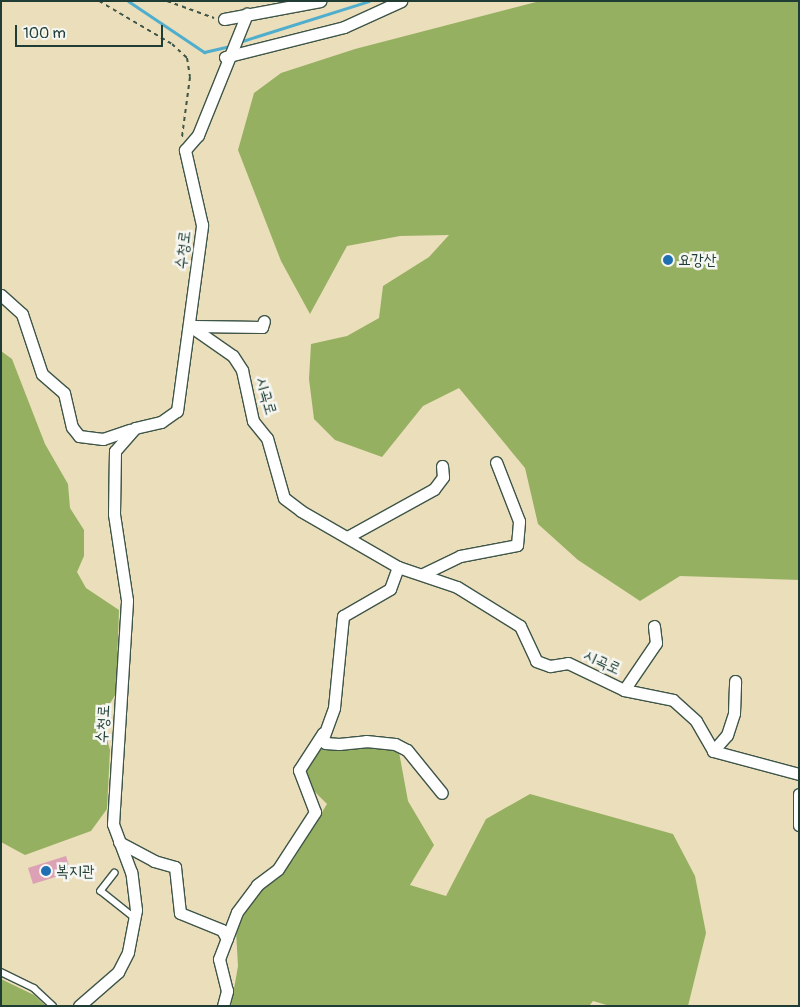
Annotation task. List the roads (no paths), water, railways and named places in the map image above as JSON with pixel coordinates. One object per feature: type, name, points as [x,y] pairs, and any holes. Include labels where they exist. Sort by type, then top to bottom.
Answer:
[{"type":"street","points":[[224,18],[245,17],[320,1]]},
{"type":"street","points":[[226,55],[344,27],[401,1]]},
{"type":"street","points":[[226,55],[245,17]]},
{"type":"street","name":"수청로","points":[[1,295],[22,314],[42,374],[64,393],[72,427],[79,436],[103,439],[135,428],[161,422],[177,411],[190,326],[203,215],[185,150],[198,134],[226,55]]},
{"type":"street","points":[[190,326],[262,327],[264,321]]},
{"type":"street","name":"시곡로","points":[[190,326],[217,340],[242,370],[253,421],[267,438],[284,498],[350,536],[398,567],[423,574],[457,588],[520,626],[536,661],[550,666],[568,664],[624,690],[673,700],[696,721],[712,751]]},
{"type":"street","name":"수청로","points":[[79,1006],[118,972],[135,918],[134,888],[113,824],[127,600],[114,514],[115,451],[135,428]]},
{"type":"street","points":[[423,574],[460,556],[517,544],[519,521],[496,462]]},
{"type":"street","points":[[350,536],[434,489],[443,477],[442,466]]},
{"type":"street","points":[[223,1006],[226,991],[219,969],[227,939],[242,904],[265,877],[278,869],[315,812],[299,770],[323,733],[334,708],[343,616],[390,589],[398,567]]},
{"type":"street","name":"시곡로","points":[[624,690],[656,643],[654,626]]},
{"type":"street","points":[[734,681],[734,713],[727,735],[712,751],[799,774]]},
{"type":"street","points":[[323,733],[325,743],[383,741],[407,750],[442,793]]},
{"type":"street","points":[[799,794],[799,825]]},
{"type":"street","points":[[119,842],[154,862],[175,866],[180,913],[222,930],[227,939]]},
{"type":"lane","points":[[114,873],[101,891],[135,918]]},
{"type":"lane","points":[[1,972],[34,988],[53,1006]]},
{"type":"waterway","points":[[128,1],[204,52],[231,46]]},
{"type":"waterway","points":[[239,42],[369,1]]},
{"type":"place","name":"요강산","points":[[668,260]]},
{"type":"place","name":"복지관","points":[[46,871]]}]
